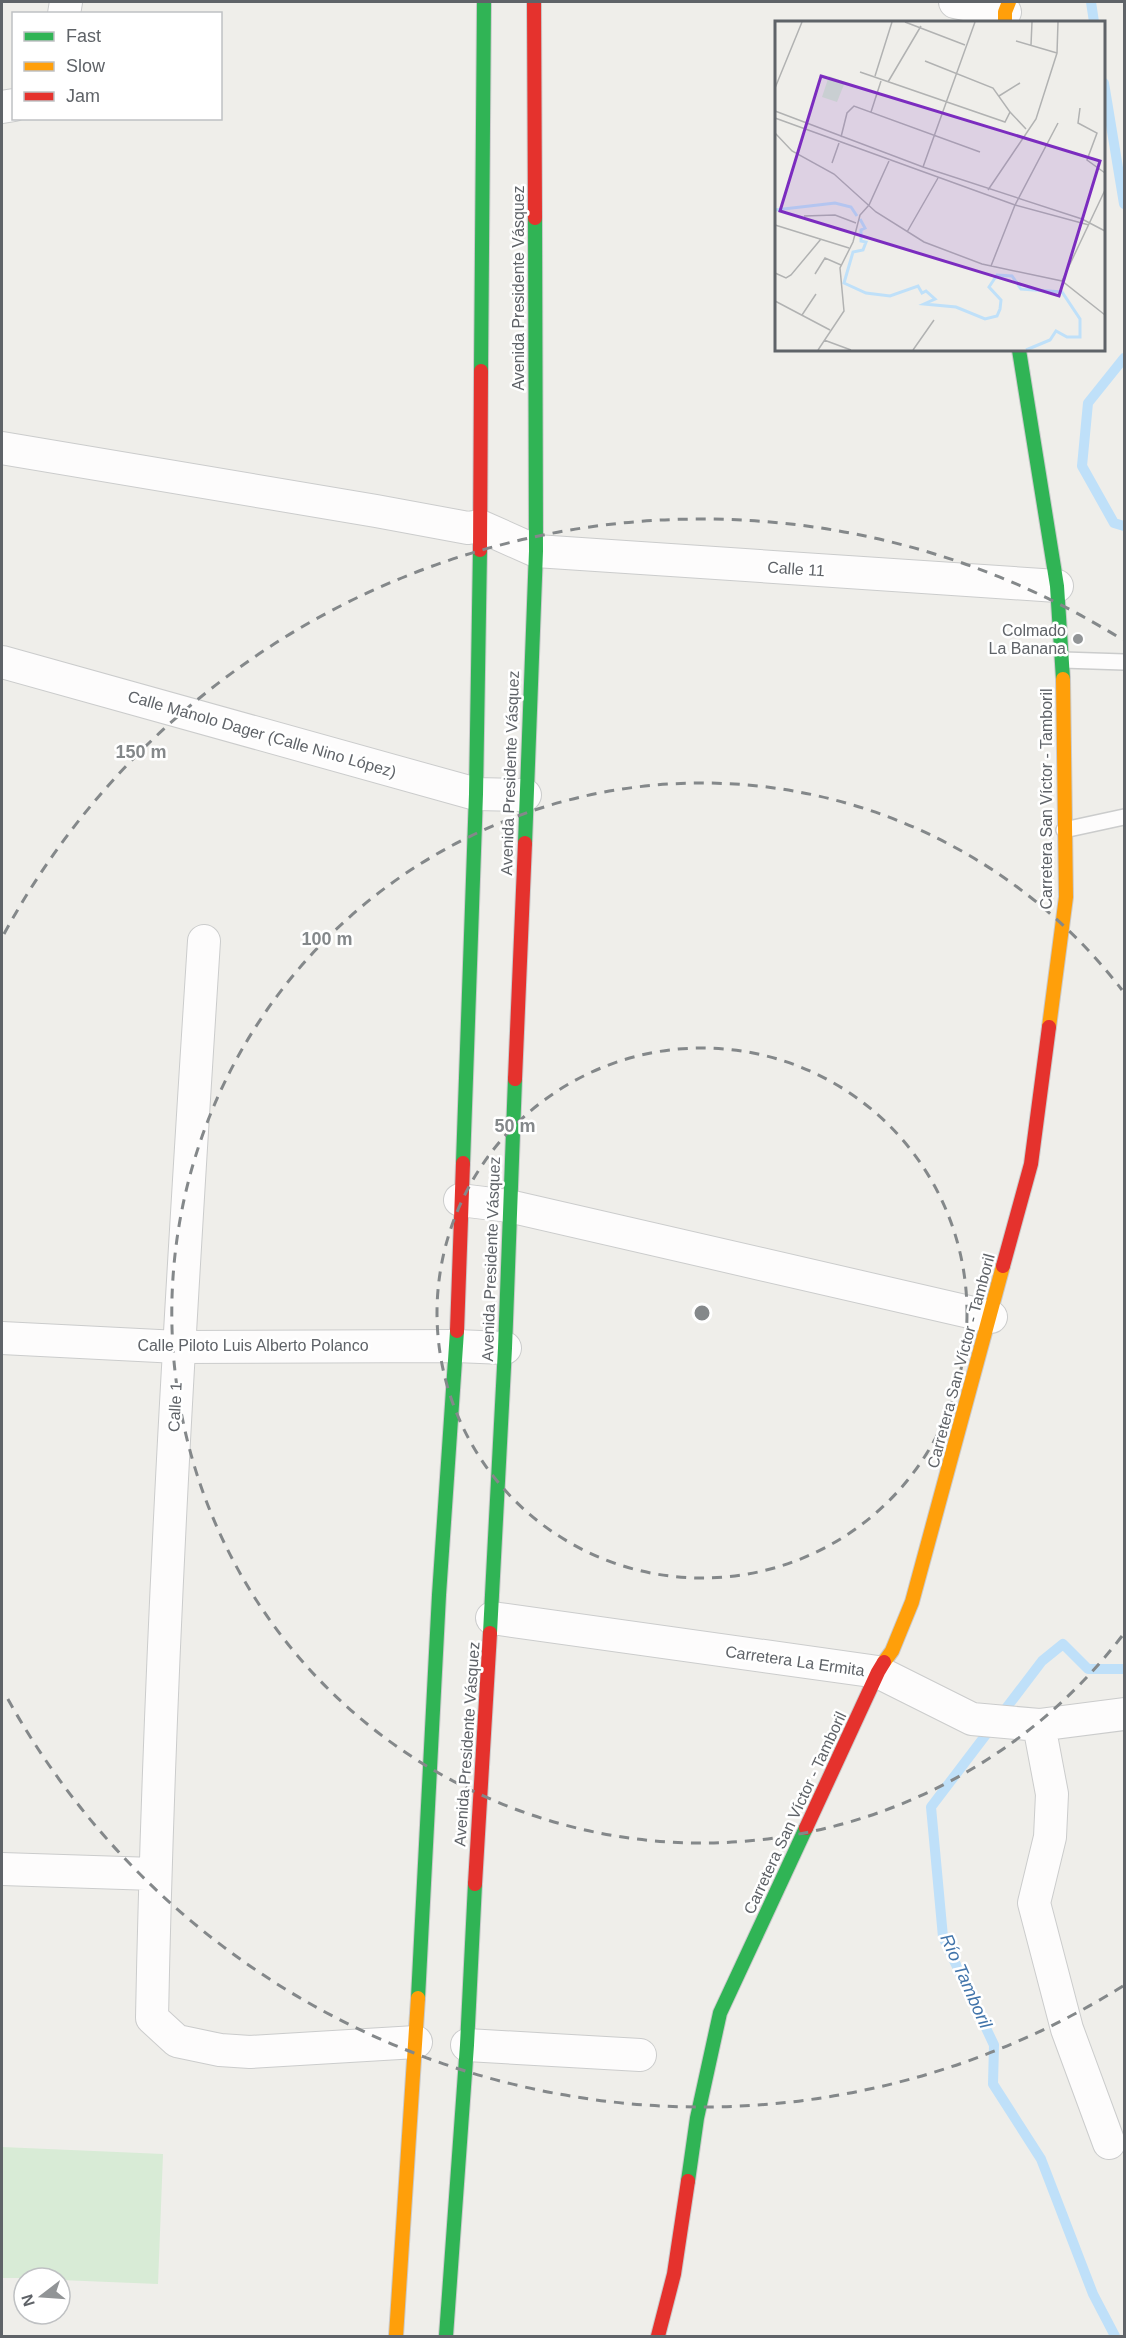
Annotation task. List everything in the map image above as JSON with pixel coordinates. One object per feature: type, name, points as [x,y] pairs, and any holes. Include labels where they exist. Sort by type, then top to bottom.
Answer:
[{"type":"street","name":"Avenida Presidente Vásquez","points":[[396,2337],[416,2042],[439,1595],[456,1346],[476,794],[484,2]]},
{"type":"street","name":"Avenida Presidente Vásquez","points":[[446,2337],[466,2045],[486,1664],[492,1618],[505,1348],[536,551],[534,2]]},
{"type":"street","points":[[955,2],[1007,12]]},
{"type":"street","name":"Carretera San Víctor - Tamboril","points":[[658,2337],[674,2274],[697,2118],[720,2013],[912,1602],[1031,1164],[1066,897],[1062,660],[1056,586],[1019,351]]},
{"type":"street","points":[[2,448],[468,528],[480,526],[536,551]]},
{"type":"street","name":"Calle 11","points":[[536,551],[1056,586]]},
{"type":"street","name":"Calle Manolo Dager (Calle Nino López)","points":[[2,662],[476,794],[525,795]]},
{"type":"street","name":"Calle 1","points":[[204,940],[178,1347],[154,1874],[152,2018],[177,2041],[220,2050],[250,2052],[416,2042]]},
{"type":"street","points":[[460,1200],[509,1206],[991,1317]]},
{"type":"street","name":"Calle Piloto Luis Alberto Polanco","points":[[2,1338],[178,1347],[456,1346],[505,1348]]},
{"type":"street","name":"Carretera La Ermita","points":[[492,1618],[878,1672],[972,1719],[1031,1724],[1125,1714]]},
{"type":"street","points":[[1031,1724],[1052,1794],[1050,1837],[1034,1903],[1067,2029],[1109,2143]]},
{"type":"street","points":[[2,1869],[154,1874]]},
{"type":"street","points":[[466,2045],[640,2055]]},
{"type":"lane","points":[[1062,660],[1125,662]]},
{"type":"lane","points":[[1064,830],[1125,817]]},
{"type":"green space","points":[[2,2147],[163,2154],[158,2284],[72,2280],[72,2266],[12,2266],[12,2278],[2,2278]]},
{"type":"waterway","name":"Río Tamboril","points":[[1091,2],[1094,21]]},
{"type":"waterway","name":"Río Tamboril","points":[[1105,89],[1124,204]]},
{"type":"waterway","name":"Río Tamboril","points":[[1124,358],[1088,403],[1082,466],[1114,523],[1124,526]]},
{"type":"waterway","name":"Río Tamboril","points":[[1115,2336],[1093,2294],[1041,2159],[993,2084],[994,2045],[943,1937],[931,1807],[1042,1661],[1063,1644],[1088,1669],[1124,1669]]},
{"type":"traffic: fast","points":[[481,371],[484,2]]},
{"type":"traffic: fast","points":[[525,843],[536,551],[535,218]]},
{"type":"traffic: fast","points":[[1019,351],[1057,586],[1063,679]]},
{"type":"traffic: fast","points":[[463,1163],[476,794],[480,550]]},
{"type":"traffic: fast","points":[[490,1633],[505,1348],[515,1079]]},
{"type":"traffic: fast","points":[[418,1998],[439,1595],[457,1331]]},
{"type":"traffic: fast","points":[[688,2181],[697,2118],[720,2013],[806,1828]]},
{"type":"traffic: fast","points":[[446,2336],[467,2045],[475,1884]]},
{"type":"traffic: slow","points":[[1005,21],[1005,12],[1009,2]]},
{"type":"traffic: slow","points":[[1049,1027],[1066,897],[1063,679]]},
{"type":"traffic: slow","points":[[884,1662],[892,1651],[912,1602],[1003,1266]]},
{"type":"traffic: slow","points":[[396,2336],[418,1998]]},
{"type":"traffic: jam","points":[[534,2],[535,218]]},
{"type":"traffic: jam","points":[[480,550],[481,371]]},
{"type":"traffic: jam","points":[[515,1079],[525,843]]},
{"type":"traffic: jam","points":[[1003,1266],[1031,1164],[1049,1027]]},
{"type":"traffic: jam","points":[[457,1331],[463,1163]]},
{"type":"traffic: jam","points":[[475,1884],[490,1633]]},
{"type":"traffic: jam","points":[[806,1828],[884,1662]]},
{"type":"traffic: jam","points":[[658,2336],[674,2274],[688,2181]]},
{"type":"place","name":"Colmado La Banana","points":[[1078,639]]}]
